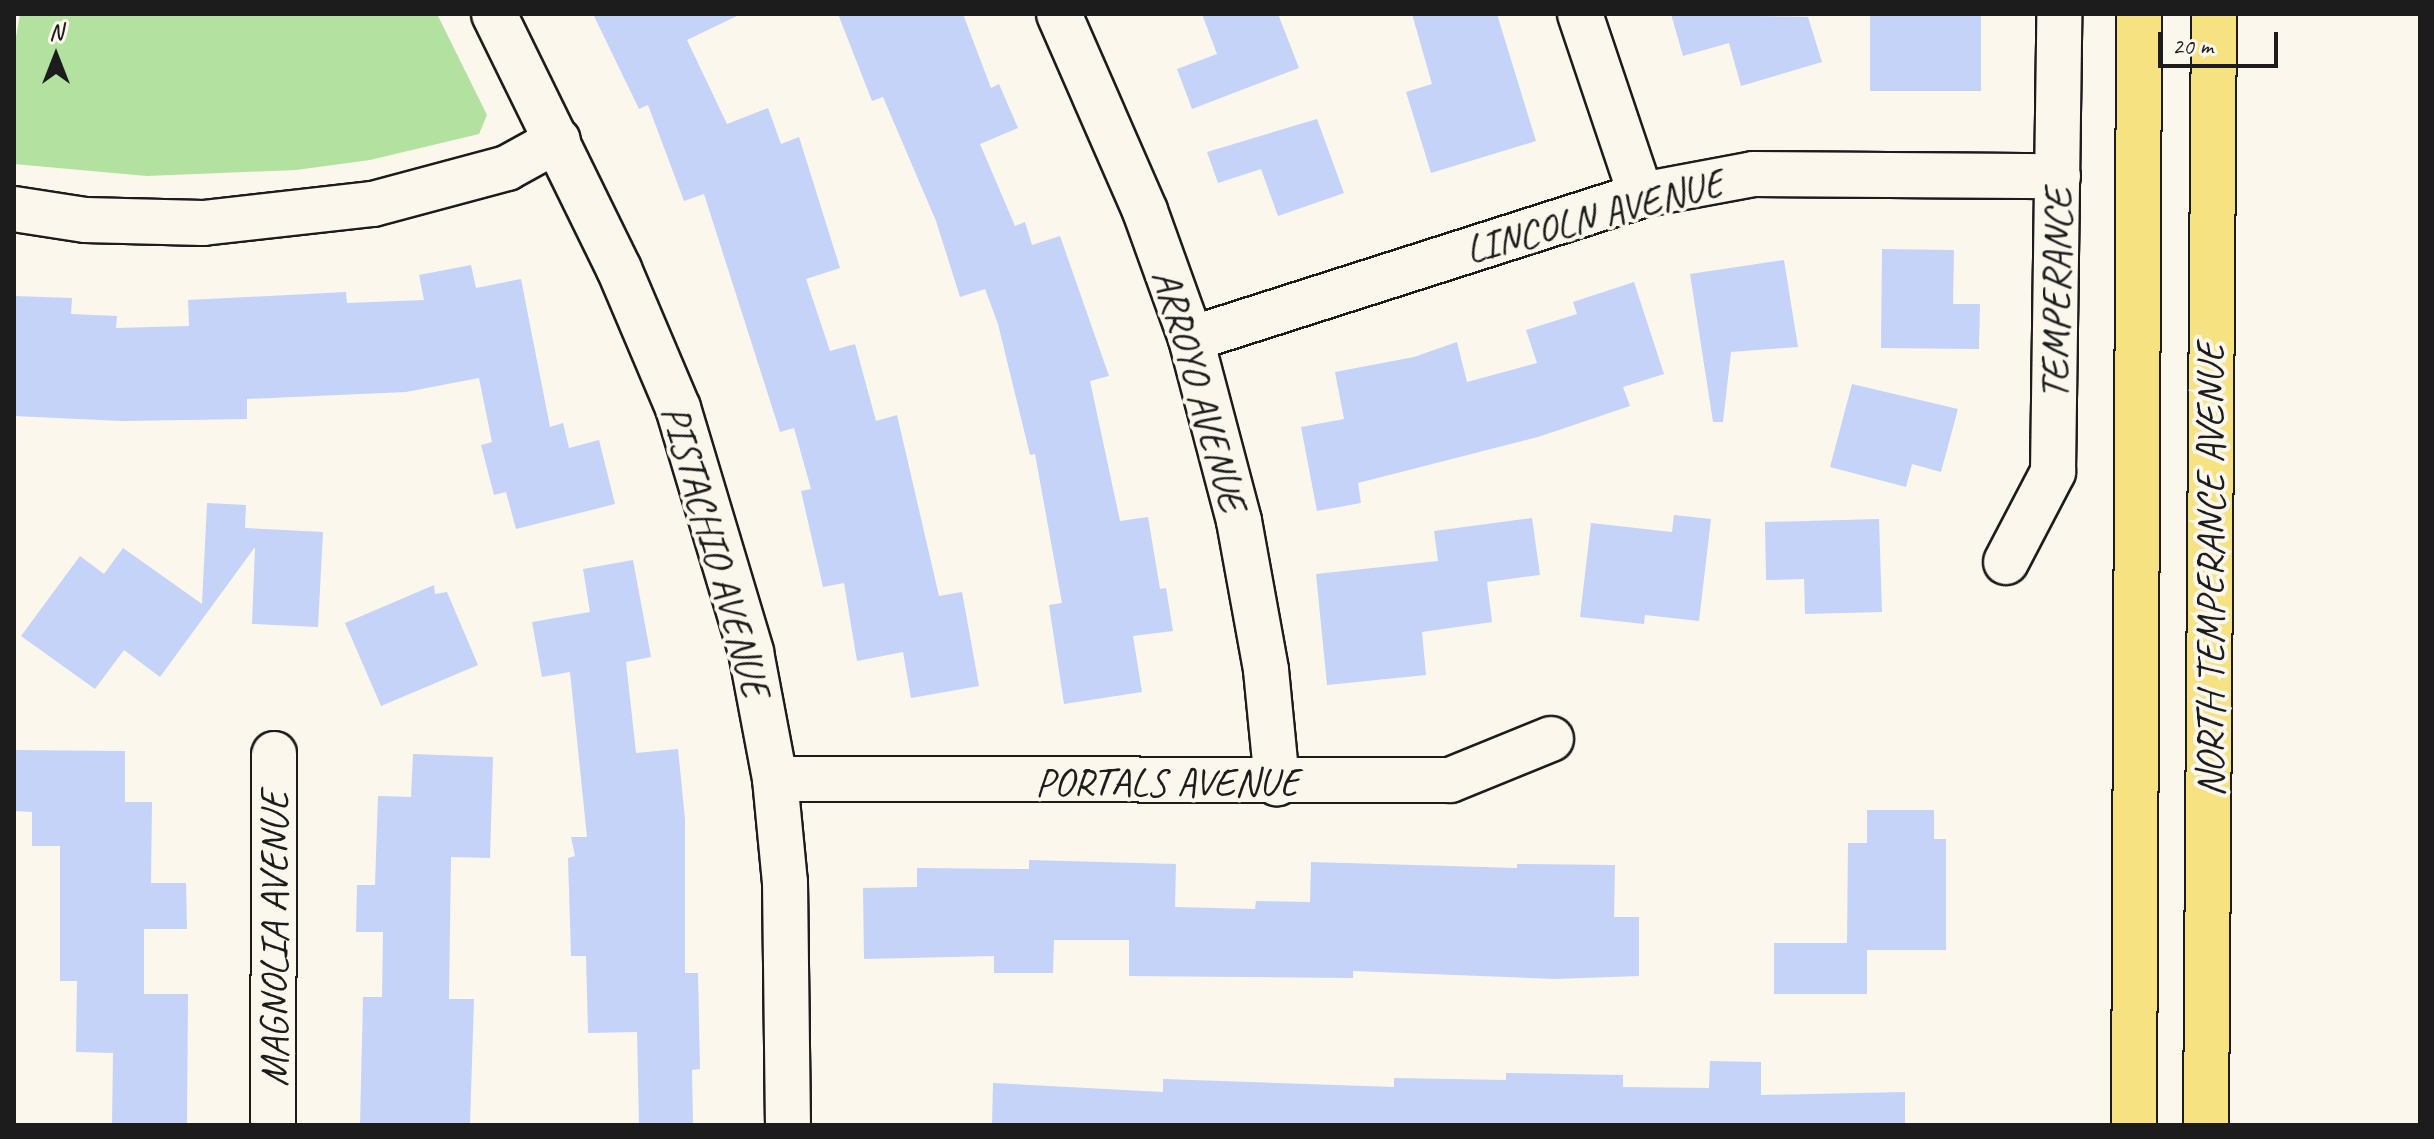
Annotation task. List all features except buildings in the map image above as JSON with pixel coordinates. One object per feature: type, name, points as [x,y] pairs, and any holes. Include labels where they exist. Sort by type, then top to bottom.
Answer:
[{"type":"main road","name":"NORTH TEMPERANCE AVENUE","points":[[2134,1125],[2139,14]]},
{"type":"main road","name":"NORTH TEMPERANCE AVENUE","points":[[2206,1125],[2214,14]]},
{"type":"street","name":"PISTACHIO AVENUE","points":[[494,14],[558,140],[678,408],[751,652],[775,779],[785,882],[788,1125]]},
{"type":"street","name":"ARROYO AVENUE","points":[[1059,14],[1145,211],[1191,339],[1239,521],[1266,670],[1277,783]]},
{"type":"street","points":[[1580,14],[1641,195]]},
{"type":"street","name":"TEMPERANCE","points":[[2006,562],[2053,472],[2059,14]]},
{"type":"street","points":[[14,209],[85,220],[203,223],[373,204],[507,168],[558,140]]},
{"type":"street","name":"LINCOLN AVENUE","points":[[1191,339],[1641,195],[1753,174],[2058,176]]},
{"type":"street","name":"PORTALS AVENUE","points":[[775,779],[1277,783],[1450,780],[1551,739]]},
{"type":"street","name":"MAGNOLIA AVENUE","points":[[273,1125],[274,754]]},
{"type":"green space","points":[[20,14],[437,14],[487,115],[479,134],[370,160],[296,170],[147,176],[14,164],[14,49]]}]
